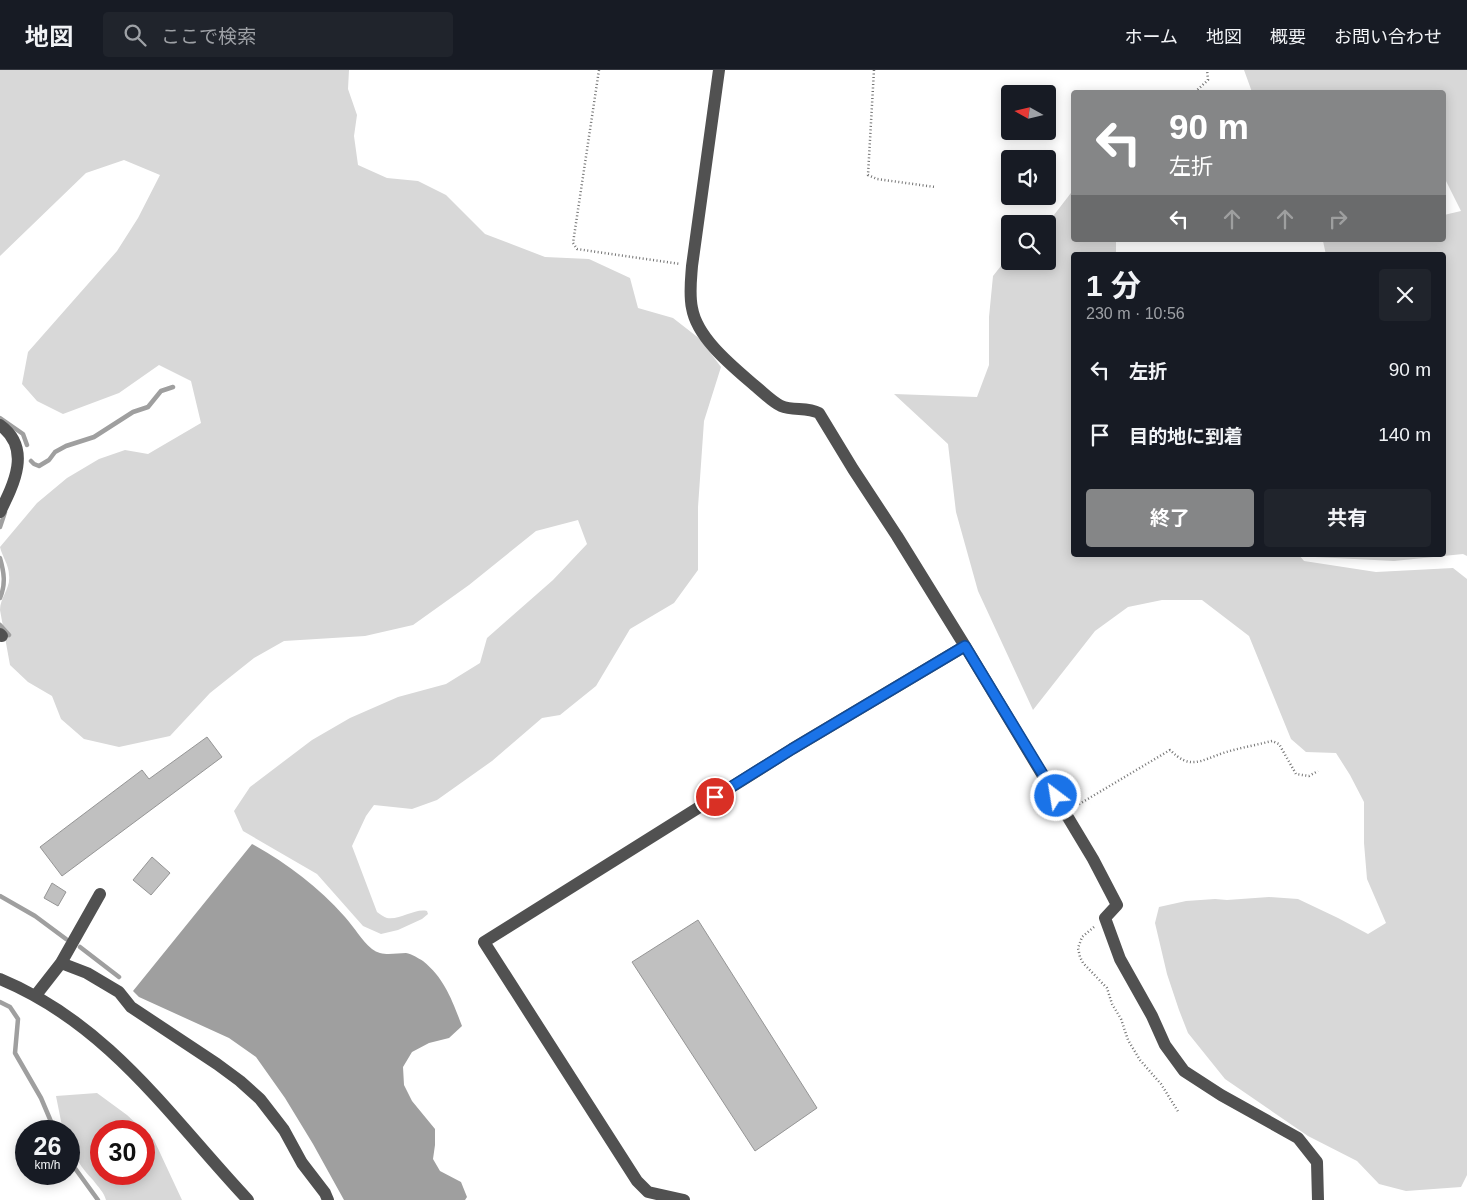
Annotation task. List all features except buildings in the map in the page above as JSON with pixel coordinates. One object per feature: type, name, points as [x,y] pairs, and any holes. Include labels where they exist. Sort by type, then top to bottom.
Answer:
[{"type":"street","points":[[719,70],[690,289],[692,310],[706,338],[732,366],[783,407],[812,409],[819,413],[852,469],[897,536],[965,646],[1093,859],[1117,905],[1106,918],[1120,958],[1152,1016],[1165,1045],[1184,1071],[1221,1095],[1298,1138],[1316,1162],[1318,1200]]},
{"type":"street","points":[[0,425],[7,430],[14,441],[18,469],[14,485],[0,512]]},
{"type":"street","points":[[684,1200],[648,1192],[637,1182],[484,942],[792,749],[965,646]]},
{"type":"street","points":[[36,995],[61,963],[100,894]]},
{"type":"street","points":[[61,963],[87,973],[119,992],[131,1007],[240,1081],[260,1099],[284,1130],[302,1162],[328,1200]]},
{"type":"street","points":[[0,979],[36,995],[99,1040],[148,1087],[248,1200]]},
{"type":"path","points":[[599,70],[573,243],[577,249],[692,266]]},
{"type":"path","points":[[874,70],[868,175],[877,179],[935,187]]},
{"type":"path","points":[[1197,90],[1208,80],[1207,70]]},
{"type":"path","points":[[1066,812],[1170,750],[1178,758],[1188,762],[1203,762],[1223,754],[1272,741],[1279,744],[1296,774],[1310,776],[1318,771]]},
{"type":"path","points":[[1106,918],[1082,937],[1078,948],[1080,957],[1083,963],[1107,988],[1128,1040],[1140,1060],[1161,1084],[1180,1113]]},
{"type":"shaded area","points":[[0,70],[349,70],[348,89],[357,115],[354,136],[358,165],[387,178],[418,181],[446,195],[485,234],[545,257],[589,259],[630,278],[638,308],[673,318],[700,339],[721,367],[704,421],[698,507],[698,570],[674,603],[630,629],[596,686],[560,715],[542,718],[492,761],[437,800],[412,809],[374,805],[366,816],[352,846],[377,912],[386,918],[392,918],[418,911],[427,911],[428,914],[422,919],[398,930],[381,934],[363,926],[317,874],[243,831],[234,811],[250,787],[312,740],[350,718],[398,697],[446,684],[480,663],[487,638],[553,580],[587,544],[578,520],[536,531],[469,585],[413,625],[365,636],[284,641],[254,658],[210,693],[170,736],[119,747],[84,739],[61,719],[52,696],[28,682],[10,665],[0,610],[9,580],[9,571],[0,547],[37,503],[67,478],[99,459],[125,450],[148,454],[201,423],[191,381],[159,365],[119,393],[63,414],[37,401],[22,384],[28,352],[117,251],[138,218],[160,175],[124,160],[86,173],[0,256]]},
{"type":"shaded area","points":[[1244,70],[1467,70],[1467,556],[1463,554],[1446,556],[1446,252],[1325,252],[1323,242],[1446,242],[1446,215],[1461,211],[1446,181],[1446,90],[1251,90]]},
{"type":"shaded area","points":[[1071,193],[1071,242],[1116,242],[1116,252],[1071,252],[1071,557],[1301,557],[1304,561],[1376,572],[1453,568],[1467,579],[1467,1175],[1461,1187],[1406,1191],[1379,1184],[1357,1161],[1308,1136],[1225,1079],[1188,1033],[1167,974],[1155,923],[1159,907],[1186,901],[1215,899],[1269,897],[1298,899],[1368,934],[1386,923],[1367,879],[1364,843],[1364,802],[1336,753],[1306,752],[1291,739],[1249,636],[1202,600],[1162,600],[1128,607],[1095,631],[1033,710],[978,591],[956,512],[948,444],[894,394],[977,397],[989,365],[989,317],[993,276],[1001,266],[1001,270],[1056,270],[1056,215],[1054,215]]},
{"type":"shaded area","points":[[1315,557],[1433,557],[1394,561]]},
{"type":"shaded area","points":[[252,844],[278,859],[313,886],[345,917],[372,949],[384,954],[406,953],[413,955],[431,968],[442,983],[462,1026],[449,1038],[429,1043],[412,1052],[403,1067],[404,1085],[412,1101],[435,1129],[433,1159],[440,1171],[461,1182],[467,1197],[465,1200],[344,1200],[285,1098],[256,1057],[229,1038],[139,997],[133,991]]},
{"type":"shaded area","points":[[97,1093],[132,1120],[90,1120],[90,1177],[80,1164],[80,1120],[61,1120],[56,1096]]},
{"type":"shaded area","points":[[155,1142],[182,1200],[106,1200],[97,1185],[155,1185]]},
{"type":"waterway","points":[[31,461],[39,466],[49,460],[55,452],[66,446],[94,437],[133,412],[148,407],[161,391],[173,387]]},
{"type":"waterway","points":[[0,418],[23,434],[27,445]]},
{"type":"waterway","points":[[0,527],[5,512]]},
{"type":"waterway","points":[[0,558],[4,578],[0,598]]},
{"type":"waterway","points":[[0,625],[9,635]]},
{"type":"waterway","points":[[0,896],[35,916],[66,939]]},
{"type":"waterway","points":[[80,947],[119,977]]},
{"type":"waterway","points":[[0,1002],[10,1007],[18,1019],[15,1053],[41,1098],[50,1120]]},
{"type":"waterway","points":[[80,1175],[98,1200]]},
{"type":"route","points":[[715,797],[965,646],[1056,796]]}]
